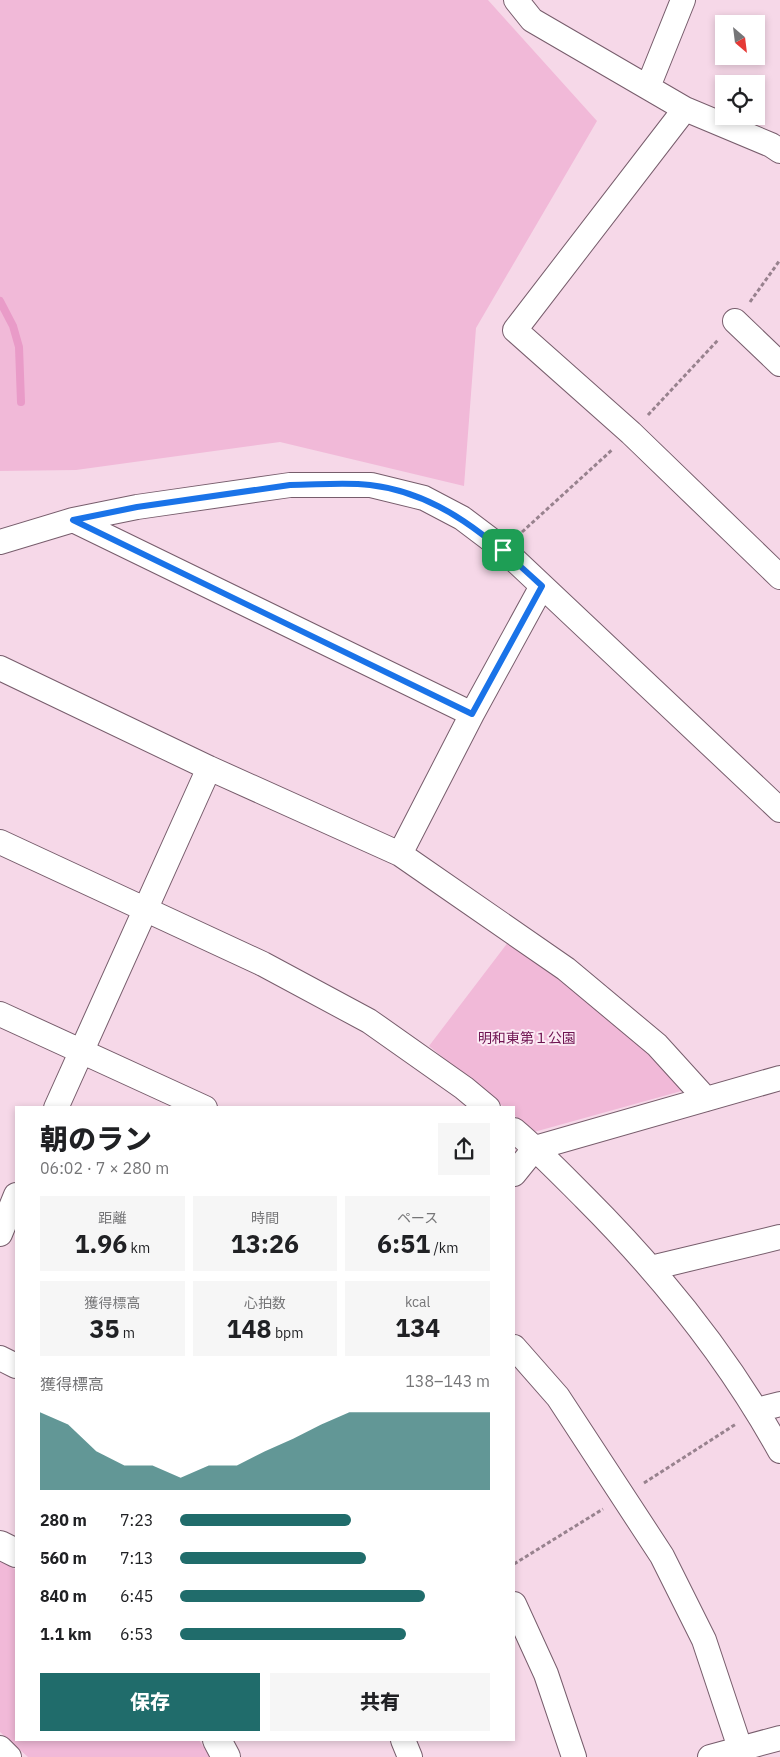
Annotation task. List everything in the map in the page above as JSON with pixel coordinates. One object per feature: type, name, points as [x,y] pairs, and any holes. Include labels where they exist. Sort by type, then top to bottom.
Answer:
[{"type":"street","points":[[516,0],[532,20],[685,109],[777,142]]},
{"type":"street","points":[[648,87],[683,0]]},
{"type":"street","points":[[685,109],[515,330],[631,433],[780,577]]},
{"type":"street","points":[[736,321],[780,364]]},
{"type":"street","points":[[0,542],[73,520],[137,507],[290,485],[370,485],[424,498],[462,518],[503,550],[780,810]]},
{"type":"street","points":[[73,520],[472,714]]},
{"type":"street","points":[[400,854],[472,714],[542,586]]},
{"type":"street","points":[[0,668],[209,768],[400,854],[566,969],[657,1045],[706,1098]]},
{"type":"street","points":[[57,1106],[209,768]]},
{"type":"street","points":[[0,842],[263,964],[369,1021],[464,1088],[486,1106]]},
{"type":"street","points":[[0,1014],[201,1106]]},
{"type":"street","points":[[515,1173],[535,1148],[780,1078]]},
{"type":"street","points":[[515,1131],[535,1148],[625,1238],[698,1324],[758,1410],[780,1451]]},
{"type":"street","points":[[0,1234],[12,1197]]},
{"type":"street","points":[[651,1268],[780,1237]]},
{"type":"street","points":[[515,1348],[558,1397],[662,1556],[704,1640],[742,1753]]},
{"type":"street","points":[[0,1358],[15,1366]]},
{"type":"street","points":[[758,1410],[780,1404]]},
{"type":"street","points":[[0,1545],[15,1552]]},
{"type":"street","points":[[515,1606],[546,1674],[574,1757]]},
{"type":"street","points":[[710,1757],[742,1753],[780,1738]]},
{"type":"street","points":[[218,1741],[226,1757]]},
{"type":"street","points":[[403,1741],[410,1757]]},
{"type":"street","points":[[0,1748],[9,1757]]},
{"type":"path","points":[[503,550],[631,433],[736,321],[780,260]]},
{"type":"green space","points":[[0,0],[488,0],[597,121],[476,328],[464,486],[280,442],[76,470],[0,471]]},
{"type":"green space","name":"明和東第１公園","points":[[509,941],[617,1020],[685,1090],[534,1132],[515,1116],[515,1106],[503,1106],[429,1046]]},
{"type":"green space","points":[[0,1560],[15,1569],[15,1741],[200,1741],[210,1757],[28,1757],[0,1732]]},
{"type":"waterway","points":[[0,301],[13,326],[19,347],[21,402]]},
{"type":"route","points":[[290,485],[370,485],[424,498],[462,518],[503,550],[542,586],[472,714],[73,520],[137,507],[290,485]]}]
